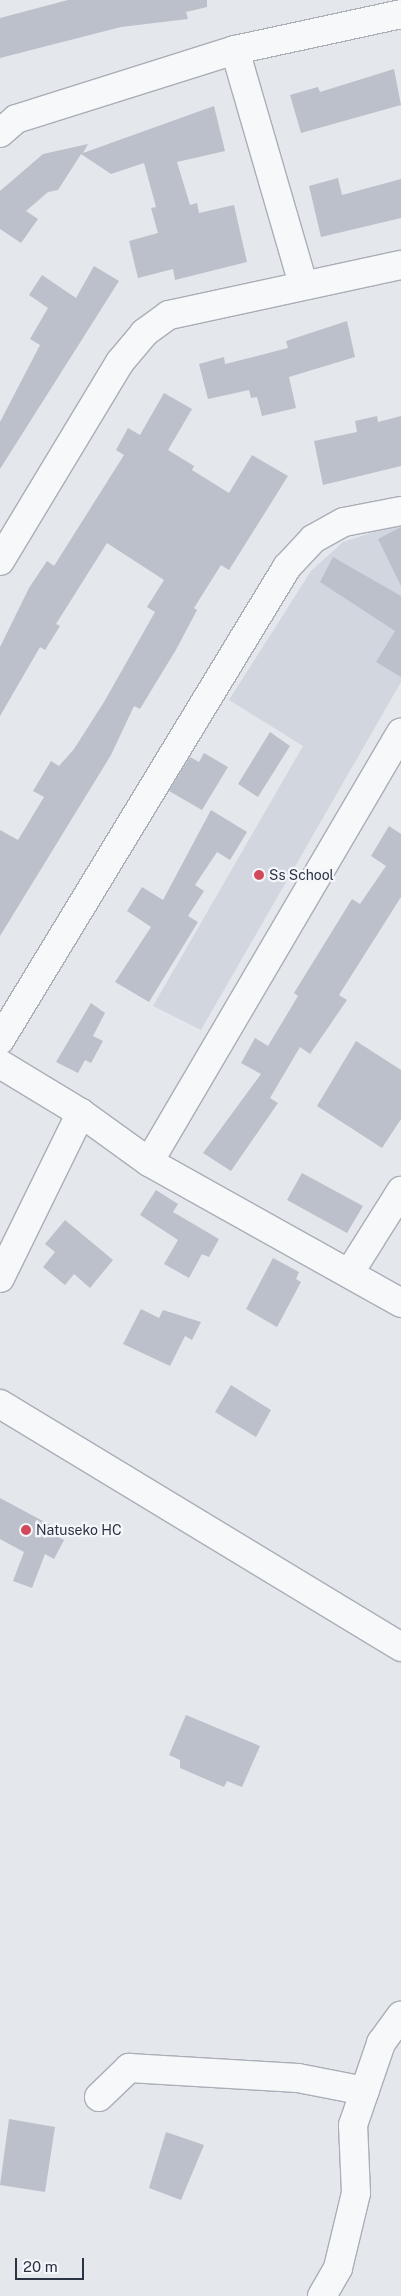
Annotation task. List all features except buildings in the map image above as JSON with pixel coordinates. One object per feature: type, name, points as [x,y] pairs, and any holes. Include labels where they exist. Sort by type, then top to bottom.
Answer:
[{"type":"street","points":[[0,134],[16,119],[235,50],[401,14]]},
{"type":"street","points":[[235,50],[302,284]]},
{"type":"street","points":[[0,560],[120,362],[144,334],[170,315],[302,284],[401,266]]},
{"type":"street","points":[[0,1040],[287,567],[313,539],[344,522],[401,511]]},
{"type":"street","points":[[149,1162],[401,732]]},
{"type":"street","points":[[0,1064],[81,1113],[149,1162],[350,1272],[401,1303]]},
{"type":"street","points":[[0,1278],[81,1113]]},
{"type":"street","points":[[350,1272],[401,1191]]},
{"type":"street","points":[[0,1404],[401,1647]]},
{"type":"street","points":[[322,2296],[338,2268],[356,2193],[353,2125],[381,2043],[401,2015]]},
{"type":"street","points":[[99,2098],[129,2068],[298,2078],[365,2091]]},
{"type":"shaded area","name":"Ss School","points":[[401,523],[401,682],[201,1030],[153,1006],[303,746],[229,700],[311,571],[343,542]]},
{"type":"place","name":"Ss School","points":[[259,875]]},
{"type":"place","name":"Natuseko HC","points":[[26,1530]]}]
